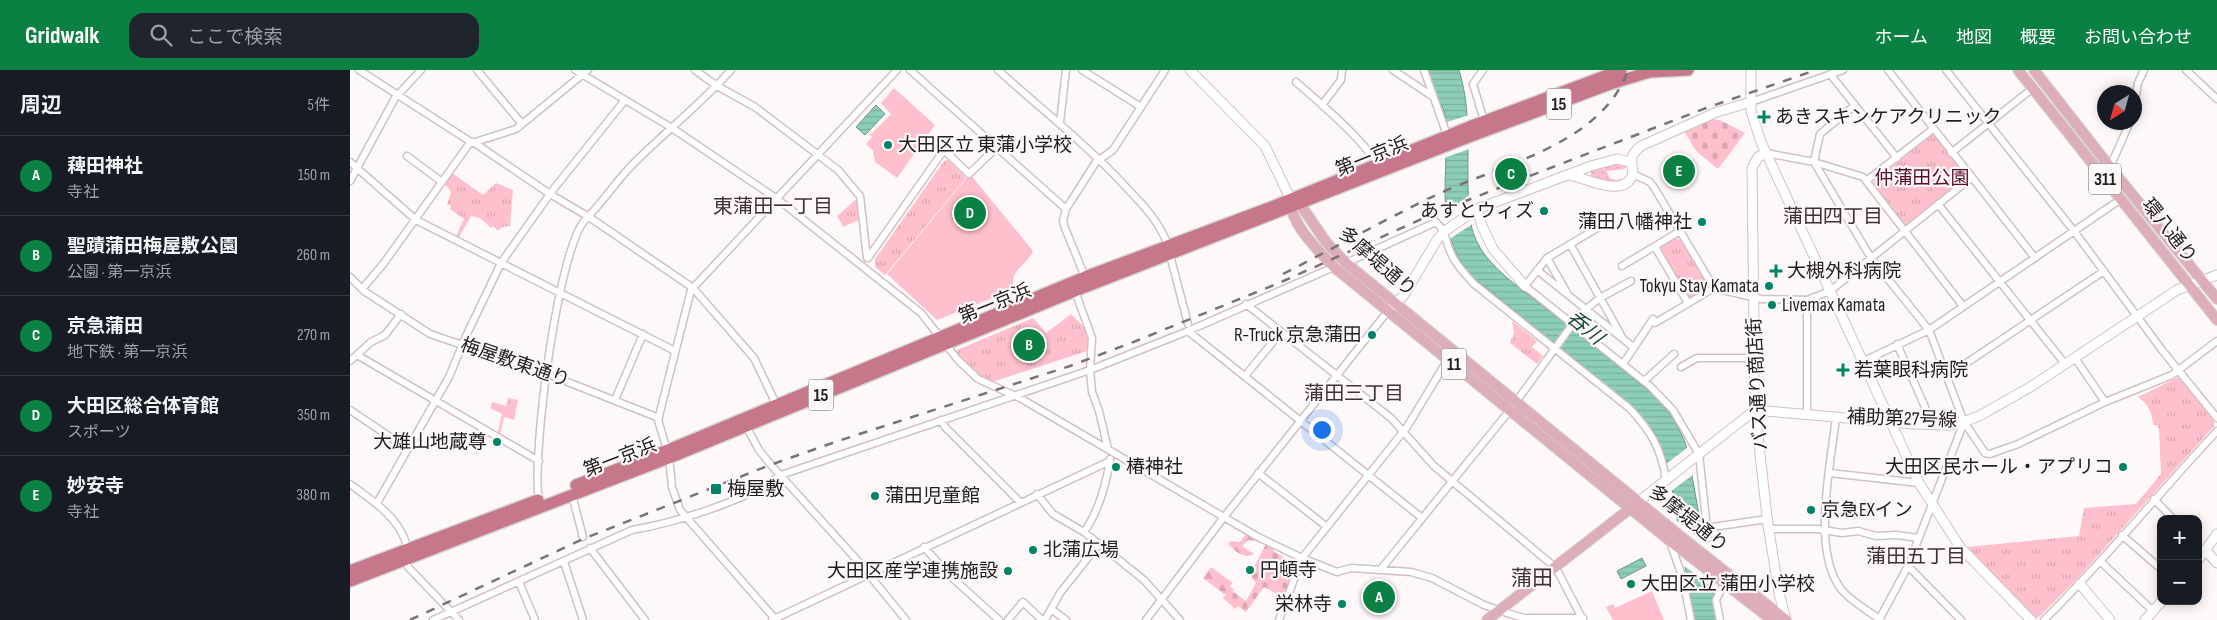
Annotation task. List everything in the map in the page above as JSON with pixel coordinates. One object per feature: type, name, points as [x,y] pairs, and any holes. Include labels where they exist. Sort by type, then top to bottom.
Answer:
[{"type":"highway","name":"第一京浜","points":[[1294,204],[1376,164],[1445,137],[1469,132],[1653,71],[1688,70]]},
{"type":"highway","name":"第一京浜","points":[[1486,126],[1617,71]]},
{"type":"highway","name":"第一京浜","points":[[350,581],[405,555],[539,500],[746,426],[1085,277],[1169,250],[1294,204],[1445,137]]},
{"type":"highway","name":"第一京浜","points":[[350,571],[405,555],[572,495],[669,454],[776,404],[943,339],[1076,291],[1169,250]]},
{"type":"main road","name":"環八通り","points":[[2018,70],[2217,320]]},
{"type":"main road","name":"環八通り","points":[[2038,71],[2110,167],[2217,299]]},
{"type":"main road","name":"多摩堤通り","points":[[1294,204],[1346,263],[1397,304],[1512,405],[1635,505],[1679,536],[1786,620]]},
{"type":"main road","name":"多摩堤通り","points":[[1294,204],[1312,242],[1334,267],[1448,359],[1512,405]]},
{"type":"main road","name":"多摩堤通り","points":[[1635,505],[1669,540],[1772,620]]},
{"type":"main road","points":[[1487,620],[1635,505]]},
{"type":"street","points":[[359,70],[550,194],[589,217],[692,288],[754,358],[776,404]]},
{"type":"street","points":[[350,181],[397,94],[421,70]]},
{"type":"street","points":[[477,70],[522,124]]},
{"type":"street","points":[[574,70],[672,128],[776,198],[868,269],[921,313],[969,372],[988,385],[1014,396],[1258,537],[1302,558],[1338,572],[1351,568],[1411,572],[1432,578],[1484,605],[1524,618],[1583,619],[1556,568],[1428,460],[1404,430],[1246,304]]},
{"type":"street","points":[[362,289],[416,220],[472,142],[516,129],[588,70]]},
{"type":"street","points":[[695,70],[717,86],[755,107],[849,180],[860,196],[868,269]]},
{"type":"street","points":[[539,500],[539,462],[545,373],[571,250],[585,219],[589,217],[627,170],[717,86],[731,70]]},
{"type":"street","points":[[897,70],[692,288],[658,418],[669,454],[675,499],[685,516],[774,620],[924,547],[1110,461]]},
{"type":"street","points":[[910,70],[1066,209]]},
{"type":"street","points":[[998,70],[1049,115],[1060,122],[1099,158],[1152,215],[1164,235],[1169,250],[1188,324]]},
{"type":"street","points":[[1060,122],[1066,70]]},
{"type":"street","points":[[1082,70],[1141,107]]},
{"type":"street","points":[[1085,277],[1065,228],[1063,220],[1066,209],[1099,158],[1103,158],[1113,150],[1165,70]]},
{"type":"street","points":[[1190,70],[1265,146],[1294,204]]},
{"type":"street","points":[[1322,104],[1340,80],[1342,70]]},
{"type":"street","points":[[1393,70],[1432,96]]},
{"type":"street","points":[[1424,70],[1445,137]]},
{"type":"street","points":[[1483,70],[1473,84],[1486,126]]},
{"type":"street","points":[[1751,70],[1753,122],[1864,361],[1889,422],[1919,483],[1960,547],[2031,620]]},
{"type":"street","points":[[1633,174],[1630,162],[1638,148],[1664,134],[1717,112],[1843,70]]},
{"type":"street","points":[[1888,70],[2035,258]]},
{"type":"street","points":[[1946,70],[2074,230],[2217,418]]},
{"type":"street","points":[[2138,85],[2144,70]]},
{"type":"street","points":[[2186,70],[2217,100]]},
{"type":"street","points":[[1830,74],[1897,158]]},
{"type":"street","points":[[1296,82],[1322,104],[1367,151],[1376,164]]},
{"type":"street","points":[[1952,153],[2033,88]]},
{"type":"street","points":[[377,503],[449,377],[462,343],[501,263],[550,194],[625,100]]},
{"type":"street","points":[[1855,106],[1820,134],[1814,162],[1872,258],[1929,330],[1964,422],[1986,453],[1990,454],[2018,444],[2105,402],[2172,375],[2217,341]]},
{"type":"street","points":[[1866,181],[1933,129]]},
{"type":"street","points":[[2110,167],[2126,130]]},
{"type":"street","points":[[868,258],[944,150],[969,174],[996,148]]},
{"type":"street","points":[[1766,153],[1814,162],[1857,174],[1866,181],[1963,306]]},
{"type":"street","name":"バス通り商店街","points":[[1766,153],[1758,157],[1752,168],[1755,410],[1768,524],[1779,593],[1786,620]]},
{"type":"street","points":[[407,156],[442,182]]},
{"type":"street","points":[[1146,620],[1300,419],[1388,311],[1404,295],[1437,240],[1446,230],[1475,211],[1564,175],[1617,159],[1630,162]]},
{"type":"street","points":[[350,162],[416,220],[675,351]]},
{"type":"street","points":[[1588,167],[1588,180]]},
{"type":"street","points":[[1564,175],[1611,187],[1626,183],[1633,174]]},
{"type":"street","points":[[1633,174],[1650,182],[1714,288],[1754,299],[1807,300],[1830,291],[1971,178]]},
{"type":"street","points":[[1864,361],[1929,330],[2121,199]]},
{"type":"street","points":[[1938,204],[2065,364]]},
{"type":"street","points":[[1475,211],[1494,250],[1525,286],[1662,396],[1673,410],[1699,454],[1708,538]]},
{"type":"street","points":[[1346,263],[1436,222],[1446,230],[1449,251],[1474,284],[1556,348],[1639,418],[1660,452],[1667,480]]},
{"type":"street","points":[[1525,286],[1547,258],[1599,227]]},
{"type":"street","points":[[1622,266],[1680,231]]},
{"type":"street","points":[[1570,244],[1625,341]]},
{"type":"street","points":[[1655,247],[1688,303]]},
{"type":"street","points":[[1547,258],[1568,294]]},
{"type":"street","points":[[433,620],[632,530],[656,526],[685,516],[752,492],[781,475],[1090,370],[1188,331],[1334,267]]},
{"type":"street","points":[[1537,270],[1634,347]]},
{"type":"street","points":[[1947,376],[2104,271]]},
{"type":"street","points":[[2188,284],[2203,281],[2217,275]]},
{"type":"street","name":"梅屋敷東通り","points":[[350,277],[362,289],[426,332],[545,373],[658,418]]},
{"type":"street","points":[[1382,569],[1512,405],[1585,309],[1600,298],[1631,281]]},
{"type":"street","name":"補助第27号線","points":[[1755,410],[1889,422],[1949,424],[1964,422],[2016,396],[2188,284]]},
{"type":"street","points":[[1623,364],[1654,321],[1714,288]]},
{"type":"street","points":[[1076,291],[1092,338],[1090,370],[1092,392],[1110,451],[1110,461],[1101,497],[1091,522],[1084,532]]},
{"type":"street","points":[[1806,415],[1807,300]]},
{"type":"street","points":[[350,361],[371,342],[385,335],[401,314]]},
{"type":"street","points":[[1188,331],[1422,518]]},
{"type":"street","points":[[1245,376],[1281,332]]},
{"type":"street","points":[[615,400],[643,334]]},
{"type":"street","points":[[1897,344],[1925,407],[1925,424]]},
{"type":"street","points":[[1644,381],[1674,354]]},
{"type":"street","points":[[357,355],[539,462]]},
{"type":"street","points":[[1681,367],[1697,358],[1754,358]]},
{"type":"street","points":[[2075,358],[2105,402]]},
{"type":"street","points":[[1279,620],[1302,558],[1404,430],[1448,359]]},
{"type":"street","points":[[350,410],[408,449]]},
{"type":"street","points":[[1635,505],[1755,410]]},
{"type":"street","points":[[1836,417],[1824,530],[1828,566],[1842,590],[1880,620],[1908,566],[1964,422]]},
{"type":"street","points":[[941,420],[945,427],[1021,503]]},
{"type":"street","points":[[746,426],[759,450],[868,575],[902,619]]},
{"type":"street","points":[[2044,620],[2080,584],[2154,499],[2217,431]]},
{"type":"street","points":[[1258,473],[1328,527]]},
{"type":"street","points":[[1830,473],[1919,483]]},
{"type":"street","points":[[350,484],[377,503],[394,522],[404,540],[408,567],[459,620]]},
{"type":"street","points":[[1038,494],[1053,514],[1084,532],[1144,580],[1180,620]]},
{"type":"street","points":[[572,495],[583,537]]},
{"type":"street","points":[[2154,499],[2169,515]]},
{"type":"street","points":[[1706,528],[1768,524],[1837,533],[1862,531],[1876,536],[1896,535],[1919,538]]},
{"type":"street","points":[[2202,556],[2217,534]]},
{"type":"street","points":[[2122,535],[2157,566]]},
{"type":"street","points":[[1669,540],[1682,576],[1691,620]]},
{"type":"street","points":[[1008,620],[1023,602],[1044,620],[1060,593],[1099,544]]},
{"type":"street","points":[[2206,551],[2217,545]]},
{"type":"street","points":[[924,547],[949,575],[999,620]]},
{"type":"street","points":[[590,548],[645,620]]},
{"type":"street","points":[[2202,548],[2217,563]]},
{"type":"street","points":[[2100,561],[2153,611]]},
{"type":"street","points":[[564,562],[583,620]]},
{"type":"street","points":[[1908,566],[1962,620]]},
{"type":"street","points":[[519,582],[535,620]]},
{"type":"street","points":[[1720,620],[1716,600],[1724,584]]},
{"type":"street","points":[[2080,584],[2110,620]]},
{"type":"street","points":[[2145,620],[2158,605]]},
{"type":"street","points":[[1051,610],[1066,620]]},
{"type":"green space","points":[[894,88],[935,125],[897,178],[875,162],[873,151],[866,144],[872,137],[870,135],[891,114],[881,103]]},
{"type":"green space","points":[[1713,119],[1720,120],[1745,133],[1718,169],[1696,151],[1684,131]]},
{"type":"green space","name":"仲蒲田公園","points":[[1934,135],[1966,176],[1965,180],[1909,225],[1902,224],[1874,187],[1874,181]]},
{"type":"green space","points":[[948,160],[966,178],[885,275],[875,267],[875,259],[944,161]]},
{"type":"green space","points":[[1620,163],[1626,166],[1625,169],[1607,171],[1609,178],[1616,180],[1626,178],[1622,180],[1603,182],[1591,176],[1591,171]]},
{"type":"green space","points":[[1953,163],[1964,177],[1939,197],[1928,183]]},
{"type":"green space","points":[[452,173],[483,195],[496,183],[513,190],[510,226],[502,227],[498,231],[493,226],[491,228],[480,218],[471,216],[459,237],[456,236],[464,219],[450,209],[451,206],[447,204],[451,192],[444,183]]},
{"type":"green space","points":[[970,174],[1033,251],[1014,276],[1013,290],[937,320],[887,274]]},
{"type":"green space","points":[[860,196],[863,218],[843,227],[837,216]]},
{"type":"green space","points":[[1675,238],[1683,241],[1708,283],[1706,290],[1690,299],[1660,250],[1660,247]]},
{"type":"green space","points":[[1071,314],[1085,328],[1090,350],[989,383],[967,365],[957,352],[957,350],[1033,318],[1046,333]]},
{"type":"green space","points":[[1512,321],[1537,341],[1532,347],[1543,356],[1537,364],[1510,343],[1514,333]]},
{"type":"green space","points":[[2179,377],[2214,421],[2214,426],[2077,579],[2038,618],[2034,617],[1967,547],[2079,536],[2084,508],[2136,504],[2161,474],[2159,429],[2157,425],[2153,425],[2151,413],[2145,403],[2138,397]]},
{"type":"green space","points":[[508,398],[518,400],[514,420],[504,417],[500,436],[497,435],[502,414],[490,408],[492,402],[506,406]]},
{"type":"green space","points":[[1246,534],[1255,541],[1248,540],[1242,546],[1254,554],[1250,556],[1240,554],[1228,544],[1231,541],[1240,542]]},
{"type":"green space","points":[[1266,544],[1273,551],[1296,564],[1285,598],[1264,587],[1246,612],[1238,606],[1235,609],[1223,598],[1231,590],[1246,601],[1256,583],[1250,575]]},
{"type":"green space","points":[[1211,567],[1233,583],[1230,586],[1234,590],[1228,597],[1203,578]]},
{"type":"green space","points":[[1652,591],[1664,620],[1613,620],[1606,607],[1613,604],[1615,608]]},
{"type":"shaded area","points":[[1426,70],[1459,70],[1464,89],[1468,128],[1468,186],[1471,224],[1476,241],[1485,255],[1515,284],[1654,395],[1677,426],[1687,448],[1718,620],[1694,620],[1668,464],[1654,432],[1631,405],[1474,278],[1460,261],[1452,242],[1447,222],[1445,201],[1445,116]]},
{"type":"shaded area","points":[[876,105],[885,114],[865,135],[856,127]]},
{"type":"shaded area","points":[[1642,558],[1646,566],[1621,579],[1617,571]]},
{"type":"pier","points":[[1469,115],[1469,149],[1444,158],[1444,123]]},
{"type":"pier","points":[[1469,195],[1474,223],[1448,240],[1443,216]]},
{"type":"pier","points":[[1688,447],[1694,474],[1670,492],[1665,465]]},
{"type":"pier","points":[[1676,520],[1707,545],[1713,588],[1683,565]]},
{"type":"railway","points":[[1283,274],[1436,195],[1518,162],[1572,135],[1596,117],[1615,96],[1628,70]]},
{"type":"railway","points":[[410,620],[583,539],[770,465],[1070,366],[1279,283],[1435,213],[1706,108],[1816,70]]},
{"type":"place","name":"あきスキンケアクリニック","points":[[1764,117]]},
{"type":"place","name":"大田区立 東蒲小学校","points":[[888,145]]},
{"type":"place","name":"妙安寺","points":[[1679,171]]},
{"type":"place","name":"京急蒲田","points":[[1511,174]]},
{"type":"place","name":"あすとウィズ","points":[[1544,211]]},
{"type":"place","name":"大田区総合体育館","points":[[970,213]]},
{"type":"place","name":"蒲田八幡神社","points":[[1702,222]]},
{"type":"place","name":"大槻外科病院","points":[[1776,271]]},
{"type":"place","name":"Tokyu Stay Kamata","points":[[1769,286]]},
{"type":"place","name":"Livemax Kamata","points":[[1772,305]]},
{"type":"place","name":"R-Truck 京急蒲田","points":[[1372,335]]},
{"type":"place","name":"聖蹟蒲田梅屋敷公園","points":[[1029,345]]},
{"type":"place","name":"若葉眼科病院","points":[[1843,370]]},
{"type":"place","name":"大雄山地蔵尊","points":[[497,442]]},
{"type":"place","name":"椿神社","points":[[1116,467]]},
{"type":"place","name":"大田区民ホール・アプリコ","points":[[2123,467]]},
{"type":"place","name":"梅屋敷","points":[[716,489]]},
{"type":"place","name":"蒲田児童館","points":[[875,496]]},
{"type":"place","name":"京急EXイン","points":[[1811,510]]},
{"type":"place","name":"北蒲広場","points":[[1033,550]]},
{"type":"place","name":"円頓寺","points":[[1250,570]]},
{"type":"place","name":"大田区産学連携施設","points":[[1008,571]]},
{"type":"place","name":"大田区立 蒲田小学校","points":[[1631,584]]},
{"type":"place","name":"薭田神社","points":[[1379,597]]},
{"type":"place","name":"栄林寺","points":[[1342,604]]},
{"type":"district","name":"東蒲田一丁目","points":[[773,207]]},
{"type":"district","name":"蒲田四丁目","points":[[1833,217]]},
{"type":"district","name":"蒲田三丁目","points":[[1354,394]]},
{"type":"district","name":"蒲田五丁目","points":[[1916,557]]},
{"type":"district","name":"蒲田","points":[[1532,578]]},
{"type":"water label","name":"呑川","points":[[1585,328]]}]
